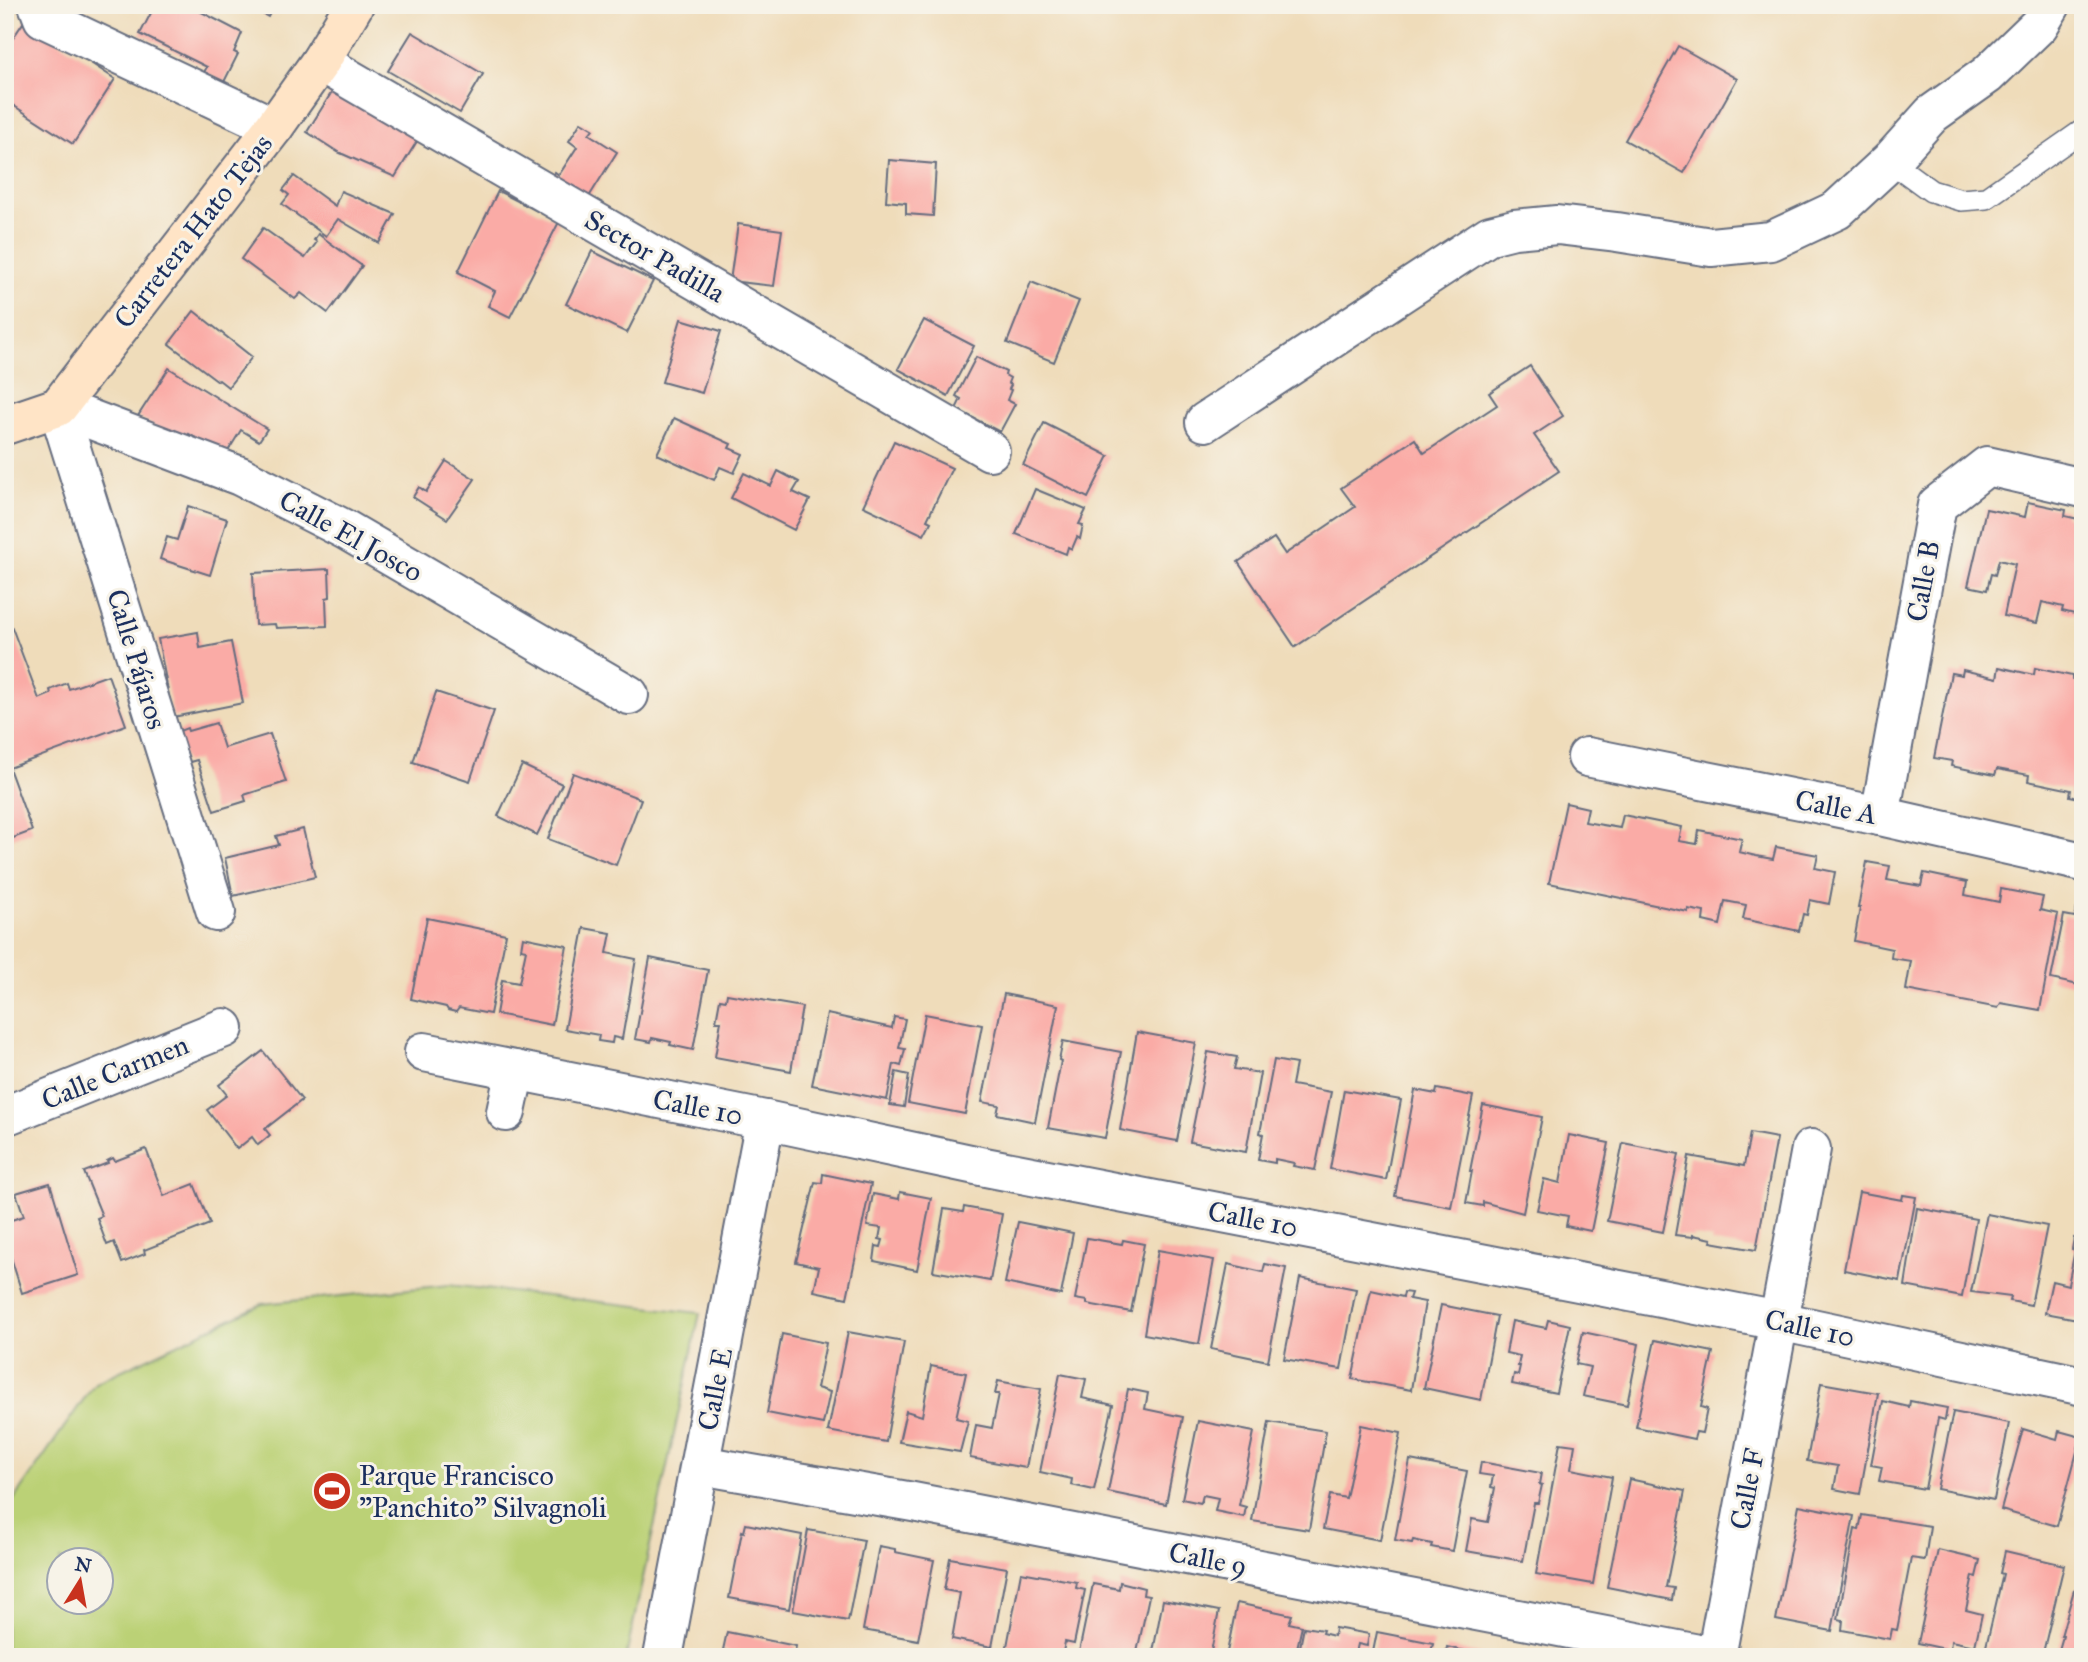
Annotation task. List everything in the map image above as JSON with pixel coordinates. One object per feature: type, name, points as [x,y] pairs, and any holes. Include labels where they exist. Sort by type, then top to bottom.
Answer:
[{"type":"street","points":[[38,5],[43,18],[274,127]]},
{"type":"street","name":"Carretera Hato Tejas","points":[[58,407],[274,127],[320,62],[354,5]]},
{"type":"street","points":[[1205,422],[1490,234],[1557,225],[1711,247],[1771,241],[1837,210],[1890,161],[1932,114],[1987,75],[2039,26],[2051,5]]},
{"type":"street","name":"Sector Padilla","points":[[320,62],[990,451]]},
{"type":"street","points":[[5,425],[58,407]]},
{"type":"street","name":"Calle El Josco","points":[[58,407],[240,476],[346,530],[629,695]]},
{"type":"street","name":"Calle Pájaros","points":[[58,407],[216,912]]},
{"type":"street","name":"Calle B","points":[[1880,816],[1937,505],[1987,466],[2083,488]]},
{"type":"street","name":"Calle A","points":[[1587,757],[1880,816],[2083,862]]},
{"type":"street","name":"Calle Carmen","points":[[5,1116],[225,1028]]},
{"type":"street","name":"Calle 10","points":[[424,1052],[980,1166],[1779,1321],[2083,1386]]},
{"type":"street","points":[[506,1112],[515,1070]]},
{"type":"street","name":"Calle E","points":[[663,1657],[765,1120]]},
{"type":"street","name":"Calle F","points":[[1715,1657],[1811,1149]]},
{"type":"street","name":"Calle 9","points":[[701,1465],[927,1505],[1715,1657]]},
{"type":"lane","points":[[1890,161],[1931,191],[1961,200],[1986,198],[2083,130]]},
{"type":"green space","name":"Parque Francisco \"Panchito\" Silvagnoli","points":[[449,1285],[700,1313],[626,1657],[5,1657],[5,1512],[95,1383],[262,1304]]},
{"type":"building","points":[[134,5],[188,5],[242,33],[234,52],[238,54],[224,82],[204,72],[207,67],[140,34],[151,13]]},
{"type":"building","points":[[246,5],[274,5],[268,17]]},
{"type":"building","points":[[25,20],[115,79],[73,144],[5,100],[5,91],[12,81],[5,76],[5,50]]},
{"type":"building","points":[[412,32],[483,74],[460,113],[388,71]]},
{"type":"building","points":[[1678,46],[1737,79],[1684,173],[1625,140]]},
{"type":"building","points":[[338,82],[422,133],[395,177],[338,152],[307,132]]},
{"type":"building","points":[[581,122],[593,129],[589,134],[617,152],[582,208],[546,186],[555,172],[559,175],[577,147],[569,141]]},
{"type":"building","points":[[889,160],[936,164],[933,216],[906,214],[906,203],[886,201]]},
{"type":"building","points":[[294,176],[335,206],[341,191],[395,214],[379,243],[338,219],[326,236],[282,204],[289,195],[283,190]]},
{"type":"building","points":[[498,191],[559,222],[510,317],[488,306],[495,291],[458,272]]},
{"type":"building","points":[[738,224],[782,230],[774,286],[730,281]]},
{"type":"building","points":[[263,228],[305,258],[317,242],[314,240],[318,234],[362,266],[328,313],[301,293],[295,299],[241,259]]},
{"type":"building","points":[[592,251],[653,281],[627,333],[566,304]]},
{"type":"building","points":[[1031,282],[1079,301],[1054,362],[1007,343]]},
{"type":"building","points":[[194,311],[252,357],[228,387],[169,344]]},
{"type":"building","points":[[681,319],[721,331],[702,393],[662,382]]},
{"type":"building","points":[[924,320],[974,346],[948,396],[898,369]]},
{"type":"building","points":[[976,357],[1006,372],[1005,375],[1010,378],[1008,383],[1011,390],[1007,400],[1015,404],[1000,432],[956,409],[961,399],[956,396]]},
{"type":"building","points":[[1530,366],[1563,416],[1534,435],[1559,471],[1295,647],[1238,562],[1274,538],[1285,554],[1355,507],[1341,488],[1415,439],[1424,453],[1497,405],[1489,393]]},
{"type":"building","points":[[169,368],[267,429],[259,441],[241,430],[225,456],[189,434],[183,444],[138,416]]},
{"type":"building","points":[[674,418],[731,444],[729,448],[743,454],[734,473],[720,467],[714,480],[657,454]]},
{"type":"building","points":[[1044,423],[1109,456],[1088,498],[1023,465]]},
{"type":"building","points":[[894,441],[952,468],[927,520],[931,522],[924,535],[863,506]]},
{"type":"building","points":[[446,461],[475,479],[447,519],[413,497],[419,487],[426,492]]},
{"type":"building","points":[[778,471],[799,482],[793,492],[810,500],[794,530],[731,498],[744,473],[771,486]]},
{"type":"building","points":[[1035,489],[1086,510],[1079,524],[1083,525],[1080,539],[1077,537],[1072,549],[1068,547],[1066,554],[1016,534]]},
{"type":"building","points":[[2028,502],[2066,510],[2065,516],[2083,520],[2083,616],[2042,602],[2037,623],[2004,616],[2015,564],[1999,560],[1995,575],[1991,574],[1987,590],[1968,586],[1986,509],[2025,517]]},
{"type":"building","points":[[188,506],[227,519],[210,575],[160,559],[167,537],[177,540]]},
{"type":"building","points":[[329,569],[327,626],[276,628],[275,624],[255,625],[253,573]]},
{"type":"building","points":[[5,609],[39,699],[51,694],[50,690],[67,683],[69,689],[108,675],[126,725],[9,768],[32,831],[5,841]]},
{"type":"building","points":[[198,632],[200,648],[231,642],[243,703],[173,717],[158,639]]},
{"type":"building","points":[[1999,667],[2034,675],[2035,668],[2083,681],[2083,799],[2070,796],[2071,790],[2028,781],[2029,775],[1997,769],[1995,775],[1951,766],[1952,761],[1934,758],[1951,673],[1962,675],[1963,670],[1997,678]]},
{"type":"building","points":[[436,692],[494,711],[470,781],[413,762]]},
{"type":"building","points":[[216,723],[224,748],[270,734],[286,782],[244,795],[246,801],[214,811],[197,760],[186,763],[174,733]]},
{"type":"building","points":[[522,765],[562,784],[537,835],[498,816]]},
{"type":"building","points":[[573,773],[641,799],[616,865],[548,839]]},
{"type":"building","points":[[1566,803],[1588,808],[1585,822],[1620,828],[1623,815],[1682,827],[1679,841],[1697,844],[1699,830],[1742,839],[1739,852],[1756,856],[1773,859],[1776,847],[1818,855],[1815,868],[1835,872],[1829,904],[1810,900],[1807,915],[1803,914],[1799,931],[1743,919],[1746,905],[1725,901],[1720,925],[1703,921],[1704,912],[1688,909],[1688,912],[1549,883]]},
{"type":"building","points":[[303,829],[315,877],[233,896],[225,858],[279,845],[276,836]]},
{"type":"building","points":[[1867,862],[1890,866],[1887,880],[1921,886],[1924,873],[1967,882],[1965,895],[1999,902],[2001,889],[2043,897],[2040,910],[2058,914],[2040,1010],[2001,1003],[1998,1008],[1906,990],[1911,961],[1891,958],[1892,949],[1854,941]]},
{"type":"building","points":[[2080,893],[2083,894],[2083,986],[2051,979],[2064,915],[2075,917]]},
{"type":"building","points":[[427,918],[506,934],[490,1014],[459,1008],[456,1012],[411,999]]},
{"type":"building","points":[[584,928],[611,933],[607,953],[636,959],[622,1039],[613,1037],[612,1043],[598,1041],[599,1035],[565,1029]]},
{"type":"building","points":[[523,937],[567,946],[552,1025],[496,1014],[502,980],[519,983],[526,950],[521,949]]},
{"type":"building","points":[[650,958],[708,970],[693,1050],[652,1038],[651,1042],[635,1039]]},
{"type":"building","points":[[727,994],[802,1007],[791,1071],[715,1057],[721,1021],[716,1021],[720,999],[726,1000]]},
{"type":"building","points":[[1004,994],[1058,1005],[1035,1122],[997,1114],[999,1105],[982,1102]]},
{"type":"building","points":[[827,1014],[892,1028],[894,1017],[905,1019],[899,1048],[905,1049],[901,1066],[894,1064],[887,1100],[812,1085]]},
{"type":"building","points":[[925,1014],[982,1025],[965,1114],[908,1103]]},
{"type":"building","points":[[1137,1032],[1196,1043],[1177,1141],[1120,1130]]},
{"type":"building","points":[[1063,1041],[1121,1052],[1105,1138],[1048,1128]]},
{"type":"building","points":[[263,1051],[302,1100],[265,1129],[270,1135],[258,1145],[252,1137],[237,1149],[207,1110],[227,1095],[219,1085]]},
{"type":"building","points":[[1208,1052],[1237,1057],[1234,1069],[1260,1073],[1246,1152],[1190,1142]]},
{"type":"building","points":[[1274,1060],[1296,1064],[1292,1085],[1331,1092],[1315,1170],[1275,1159],[1275,1163],[1258,1160],[1263,1134],[1260,1133]]},
{"type":"building","points":[[896,1072],[909,1075],[904,1107],[890,1105]]},
{"type":"building","points":[[1437,1089],[1473,1096],[1451,1207],[1395,1196],[1415,1090],[1436,1094]]},
{"type":"building","points":[[1344,1090],[1401,1100],[1386,1180],[1330,1169]]},
{"type":"building","points":[[1483,1105],[1542,1117],[1523,1213],[1483,1202],[1483,1206],[1466,1203]]},
{"type":"building","points":[[1750,1133],[1777,1138],[1756,1250],[1711,1242],[1712,1239],[1693,1235],[1675,1235],[1689,1156],[1744,1166]]},
{"type":"building","points":[[1569,1135],[1609,1143],[1591,1231],[1566,1226],[1568,1216],[1537,1210],[1544,1179],[1560,1183]]},
{"type":"building","points":[[1623,1143],[1679,1154],[1663,1232],[1607,1221]]},
{"type":"building","points":[[146,1149],[164,1196],[194,1184],[210,1224],[144,1250],[145,1254],[122,1263],[114,1242],[107,1245],[97,1218],[102,1216],[84,1172],[108,1163],[107,1161],[113,1158],[115,1161]]},
{"type":"building","points":[[823,1174],[871,1184],[847,1298],[814,1291],[819,1267],[796,1262],[815,1182],[822,1183]]},
{"type":"building","points":[[50,1183],[78,1275],[22,1293],[5,1238],[5,1222],[24,1216],[16,1193]]},
{"type":"building","points":[[900,1192],[931,1198],[917,1270],[874,1261],[876,1246],[881,1247],[883,1240],[879,1239],[881,1228],[867,1226],[873,1194],[899,1199]]},
{"type":"building","points":[[1859,1192],[1902,1200],[1903,1195],[1916,1197],[1900,1281],[1844,1270]]},
{"type":"building","points":[[964,1207],[1002,1214],[990,1281],[933,1271],[944,1209],[963,1212]]},
{"type":"building","points":[[1917,1208],[1976,1219],[1962,1297],[1905,1286]]},
{"type":"building","points":[[1987,1214],[2047,1226],[2031,1305],[2010,1301],[2011,1297],[1971,1292]]},
{"type":"building","points":[[1018,1222],[1073,1233],[1061,1295],[1005,1283]]},
{"type":"building","points":[[1087,1238],[1122,1244],[1123,1240],[1144,1244],[1131,1312],[1087,1304],[1087,1301],[1075,1299]]},
{"type":"building","points":[[2074,1238],[2083,1240],[2083,1320],[2045,1313],[2052,1281],[2068,1285],[2075,1250],[2072,1249]]},
{"type":"building","points":[[1158,1250],[1214,1260],[1199,1344],[1144,1334]]},
{"type":"building","points":[[1228,1264],[1263,1272],[1265,1264],[1286,1268],[1268,1361],[1211,1349]]},
{"type":"building","points":[[1300,1278],[1356,1289],[1341,1369],[1284,1359]]},
{"type":"building","points":[[1371,1290],[1403,1297],[1404,1292],[1411,1293],[1409,1299],[1425,1302],[1411,1390],[1352,1379]]},
{"type":"building","points":[[1441,1305],[1497,1316],[1481,1400],[1424,1388]]},
{"type":"building","points":[[1548,1320],[1570,1325],[1556,1393],[1512,1384],[1514,1374],[1518,1375],[1520,1356],[1506,1353],[1512,1321],[1546,1328]]},
{"type":"building","points":[[848,1332],[904,1342],[886,1442],[828,1431]]},
{"type":"building","points":[[1583,1332],[1639,1344],[1627,1405],[1583,1396],[1590,1367],[1576,1364]]},
{"type":"building","points":[[782,1334],[826,1343],[817,1388],[830,1392],[823,1424],[767,1413]]},
{"type":"building","points":[[1655,1340],[1713,1352],[1701,1407],[1707,1409],[1702,1433],[1696,1432],[1694,1439],[1636,1427]]},
{"type":"building","points":[[931,1366],[966,1373],[956,1418],[968,1421],[960,1452],[899,1442],[906,1411],[922,1416]]},
{"type":"building","points":[[1060,1374],[1086,1379],[1082,1398],[1113,1405],[1094,1490],[1071,1485],[1072,1479],[1040,1472]]},
{"type":"building","points":[[998,1381],[1041,1389],[1026,1468],[970,1458],[976,1425],[992,1428],[999,1394],[995,1394]]},
{"type":"building","points":[[1821,1383],[1878,1393],[1860,1494],[1834,1489],[1838,1466],[1807,1461]]},
{"type":"building","points":[[1128,1389],[1148,1393],[1145,1409],[1183,1417],[1166,1504],[1108,1492]]},
{"type":"building","points":[[1883,1401],[1909,1407],[1910,1401],[1947,1408],[1945,1420],[1938,1418],[1925,1489],[1879,1481],[1882,1467],[1871,1465]]},
{"type":"building","points":[[1953,1412],[2009,1423],[1994,1500],[1937,1489]]},
{"type":"building","points":[[1198,1421],[1254,1432],[1239,1505],[1246,1507],[1244,1517],[1215,1511],[1218,1498],[1203,1495],[1201,1503],[1182,1499]]},
{"type":"building","points":[[1269,1422],[1326,1431],[1309,1530],[1252,1521]]},
{"type":"building","points":[[1361,1425],[1401,1433],[1380,1540],[1323,1529],[1330,1495],[1346,1498]]},
{"type":"building","points":[[2023,1429],[2057,1439],[2059,1431],[2081,1437],[2057,1526],[2001,1510]]},
{"type":"building","points":[[1560,1443],[1575,1445],[1571,1469],[1612,1477],[1593,1584],[1536,1574]]},
{"type":"building","points":[[1410,1460],[1467,1471],[1452,1551],[1413,1540],[1412,1543],[1395,1540]]},
{"type":"building","points":[[1481,1462],[1541,1473],[1539,1484],[1542,1485],[1538,1503],[1534,1503],[1523,1561],[1466,1551],[1472,1519],[1488,1522],[1495,1488],[1491,1487],[1493,1476],[1479,1474]]},
{"type":"building","points":[[1629,1479],[1685,1491],[1666,1587],[1674,1588],[1672,1600],[1607,1587]]},
{"type":"building","points":[[1799,1505],[1854,1516],[1832,1631],[1776,1620]]},
{"type":"building","points":[[1862,1515],[1930,1526],[1925,1560],[1911,1558],[1897,1630],[1892,1629],[1890,1639],[1842,1630],[1843,1620],[1838,1619],[1855,1529],[1859,1530]]},
{"type":"building","points":[[746,1524],[802,1535],[789,1609],[729,1598],[742,1531],[744,1532]]},
{"type":"building","points":[[808,1530],[864,1540],[848,1621],[793,1611]]},
{"type":"building","points":[[879,1546],[934,1560],[918,1640],[863,1630]]},
{"type":"building","points":[[1938,1550],[1980,1560],[1976,1577],[1973,1576],[1966,1610],[1982,1614],[1975,1646],[1951,1641],[1950,1650],[1918,1643]]},
{"type":"building","points":[[2005,1551],[2064,1565],[2042,1657],[2000,1657],[1985,1651],[2003,1574],[2000,1573]]},
{"type":"building","points":[[950,1558],[1007,1568],[992,1647],[952,1639],[960,1593],[944,1590]]},
{"type":"building","points":[[1021,1572],[1077,1582],[1076,1588],[1085,1590],[1074,1644],[1065,1642],[1062,1657],[1005,1657]]},
{"type":"building","points":[[1120,1582],[1144,1588],[1143,1595],[1149,1596],[1136,1657],[1078,1657],[1093,1584],[1119,1589]]},
{"type":"building","points":[[2074,1590],[2083,1593],[2083,1657],[2057,1657],[2061,1636]]},
{"type":"building","points":[[1163,1600],[1219,1611],[1210,1657],[1152,1657]]},
{"type":"building","points":[[1237,1603],[1292,1615],[1289,1623],[1302,1626],[1295,1657],[1226,1657]]},
{"type":"building","points":[[1304,1627],[1323,1630],[1322,1633],[1334,1636],[1335,1628],[1369,1634],[1367,1646],[1358,1644],[1355,1657],[1298,1657]]},
{"type":"building","points":[[727,1632],[796,1646],[794,1657],[727,1657],[728,1651],[723,1650]]},
{"type":"building","points":[[1377,1632],[1433,1643],[1430,1657],[1372,1657]]},
{"type":"building","points":[[1447,1647],[1488,1656],[1488,1657],[1445,1657]]},
{"type":"place","name":"Parque Francisco \"Panchito\" Silvagnoli","points":[[332,1491]]}]
